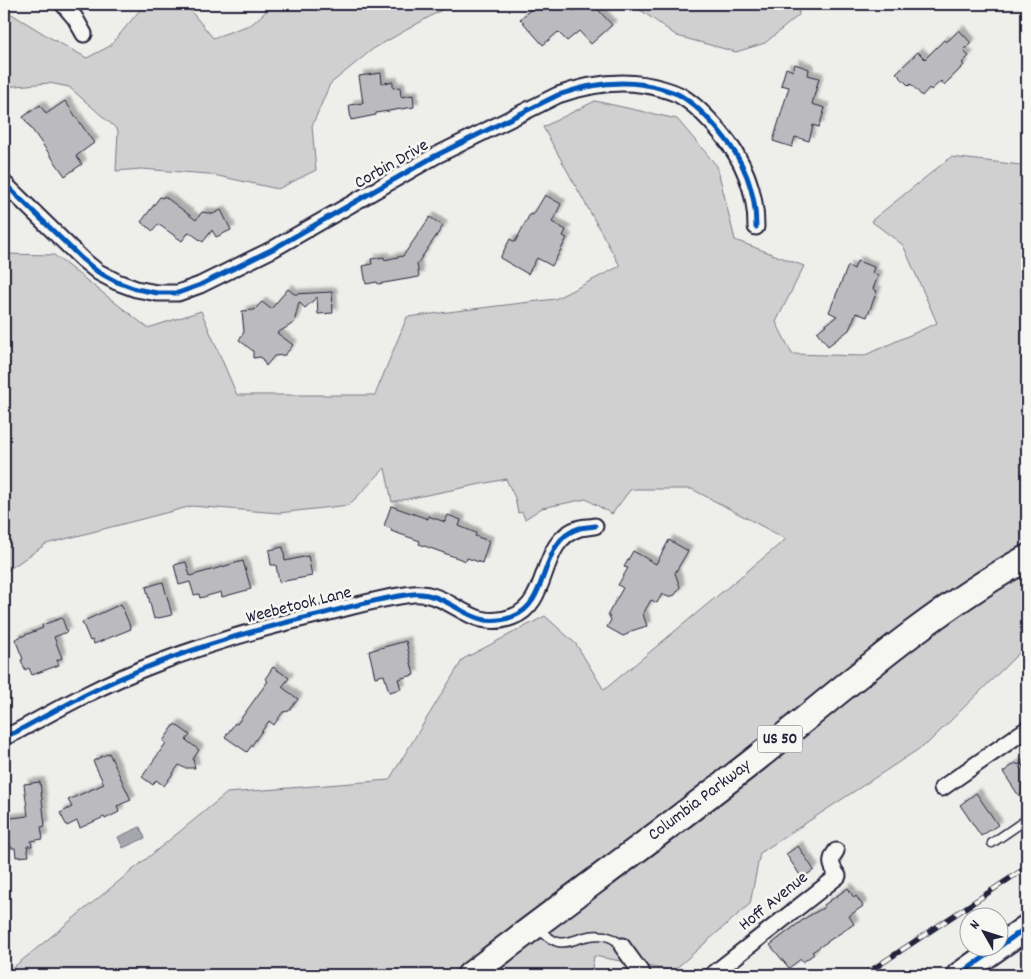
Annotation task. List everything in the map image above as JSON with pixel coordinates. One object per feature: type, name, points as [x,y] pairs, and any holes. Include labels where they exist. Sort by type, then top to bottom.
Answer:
[{"type":"highway","name":"Columbia Parkway","points":[[470,975],[755,759],[936,616],[1027,558]]},
{"type":"main road","points":[[959,975],[1027,927]]},
{"type":"street","points":[[63,4],[76,18],[84,34]]},
{"type":"street","name":"Corbin Drive","points":[[4,183],[82,259],[98,272],[116,282],[136,289],[157,293],[178,293],[200,285],[273,250],[435,156],[558,95],[598,84],[626,82],[653,86],[679,94],[711,120],[728,141],[748,176],[756,208],[756,227]]},
{"type":"street","name":"Weebetook Lane","points":[[4,737],[88,694],[155,664],[245,634],[354,606],[413,594],[424,594],[435,596],[477,618],[494,621],[510,618],[526,610],[532,603],[550,557],[557,545],[567,535],[579,528],[595,526]]},
{"type":"street","points":[[942,788],[1027,728]]},
{"type":"street","name":"Hoff Avenue","points":[[712,975],[838,876],[831,866],[832,857],[836,851]]},
{"type":"street","points":[[622,946],[643,975]]},
{"type":"lane","points":[[992,843],[1027,819]]},
{"type":"lane","points":[[535,926],[550,938],[559,942],[568,942],[593,935],[609,936],[616,939],[622,946]]},
{"type":"shaded area","points":[[145,4],[185,4],[213,38],[252,24],[274,4],[452,4],[373,49],[330,84],[312,126],[316,170],[278,189],[209,174],[141,169],[116,171],[118,130],[69,87],[49,83],[4,87],[4,5],[5,10],[87,58],[110,46]]},
{"type":"shaded area","points":[[632,4],[798,4],[799,15],[765,43],[736,52],[677,36]]},
{"type":"shaded area","points":[[595,101],[677,119],[717,166],[735,240],[804,266],[776,322],[792,354],[863,356],[937,323],[903,245],[871,221],[951,157],[1021,165],[1027,184],[1027,650],[1022,650],[928,743],[760,853],[750,904],[673,971],[594,956],[591,975],[4,975],[227,793],[389,780],[463,659],[545,616],[576,644],[604,690],[786,539],[692,489],[630,490],[612,514],[586,499],[542,508],[525,519],[522,512],[518,513],[515,498],[506,479],[392,502],[385,468],[349,505],[279,513],[192,506],[46,544],[4,573],[4,254],[54,255],[148,328],[201,311],[237,395],[375,395],[407,317],[555,299],[620,266],[543,127]]},
{"type":"shaded area","points":[[140,827],[145,838],[123,848],[118,837]]},
{"type":"building","points":[[537,4],[567,4],[573,11],[581,4],[593,4],[612,25],[591,44],[579,31],[567,41],[558,32],[543,45],[520,19]]},
{"type":"building","points":[[959,30],[971,43],[963,51],[969,56],[962,63],[964,65],[944,85],[941,81],[931,90],[929,88],[922,96],[911,84],[909,86],[896,73],[918,52],[925,59],[944,40],[946,42]]},
{"type":"building","points":[[795,64],[809,69],[808,75],[819,78],[812,104],[825,108],[819,127],[813,125],[809,141],[795,137],[792,147],[773,141],[789,87],[781,85],[786,68],[793,71]]},
{"type":"building","points":[[381,73],[382,83],[393,82],[393,88],[400,87],[401,97],[413,95],[414,107],[376,113],[376,115],[351,120],[349,105],[363,103],[359,76]]},
{"type":"building","points":[[65,101],[94,143],[76,156],[82,164],[65,176],[23,117],[40,105],[46,114]]},
{"type":"building","points":[[545,195],[561,204],[552,222],[566,230],[563,236],[567,238],[552,266],[537,258],[528,274],[500,258],[510,239],[515,242],[530,214],[533,215]]},
{"type":"building","points":[[164,196],[196,220],[202,212],[213,214],[221,210],[231,230],[216,237],[212,230],[203,242],[189,232],[182,241],[158,224],[153,231],[141,222],[160,197],[163,198]]},
{"type":"building","points":[[430,217],[443,226],[417,264],[419,277],[378,284],[377,282],[366,284],[363,266],[372,264],[371,259],[384,257],[384,260],[403,256]]},
{"type":"building","points":[[857,261],[874,267],[872,273],[878,276],[873,289],[877,291],[867,317],[856,313],[849,330],[828,346],[817,332],[837,316],[829,312],[848,266],[854,269]]},
{"type":"building","points":[[288,289],[294,294],[332,292],[333,313],[318,314],[317,297],[305,308],[299,302],[294,323],[277,333],[293,345],[285,355],[274,356],[266,366],[261,357],[253,358],[253,351],[239,340],[244,332],[242,311],[254,310],[262,302],[271,309]]},
{"type":"building","points":[[391,506],[428,519],[428,516],[445,522],[448,515],[461,520],[459,526],[476,533],[475,536],[489,541],[482,563],[467,558],[466,561],[419,544],[420,541],[391,531],[392,529],[384,526]]},
{"type":"building","points":[[669,540],[688,551],[675,573],[680,587],[675,595],[668,597],[662,594],[657,603],[651,600],[643,614],[647,626],[631,631],[623,636],[607,627],[611,620],[608,614],[623,588],[618,585],[628,568],[624,567],[633,551],[656,564]]},
{"type":"building","points":[[283,547],[285,561],[308,556],[312,576],[279,582],[276,565],[271,565],[269,550]]},
{"type":"building","points":[[243,561],[251,589],[222,597],[221,592],[200,598],[199,594],[194,595],[190,582],[179,585],[174,565],[186,562],[190,576]]},
{"type":"building","points":[[163,582],[172,615],[154,619],[146,587]]},
{"type":"building","points":[[121,604],[131,629],[94,644],[93,640],[90,641],[82,622]]},
{"type":"building","points":[[62,618],[67,632],[54,637],[62,658],[57,660],[59,665],[32,675],[29,668],[25,670],[15,639],[43,628],[42,625]]},
{"type":"building","points":[[406,641],[414,675],[398,679],[401,689],[389,692],[384,675],[375,677],[369,651]]},
{"type":"building","points":[[273,667],[289,678],[282,687],[298,699],[289,711],[283,712],[274,725],[269,721],[247,752],[225,737],[235,723],[237,724],[268,681],[265,679]]},
{"type":"building","points":[[175,724],[190,735],[186,740],[199,750],[193,759],[195,768],[184,768],[179,765],[164,786],[156,780],[153,785],[142,777],[166,743],[163,741]]},
{"type":"building","points":[[109,753],[131,800],[117,806],[119,812],[105,819],[104,817],[80,828],[77,821],[67,826],[60,813],[72,807],[68,800],[104,784],[93,761]]},
{"type":"building","points":[[1016,763],[1018,765],[1021,763],[1027,772],[1027,790],[1019,796],[1003,772]]},
{"type":"building","points":[[40,782],[45,826],[41,827],[43,839],[31,841],[32,846],[27,846],[29,856],[16,857],[15,848],[11,848],[10,843],[4,844],[4,819],[28,816],[24,784]]},
{"type":"building","points":[[976,793],[998,825],[981,836],[960,805]]},
{"type":"building","points":[[798,846],[814,870],[802,878],[786,854]]},
{"type":"building","points":[[848,888],[854,898],[856,896],[863,906],[849,916],[854,924],[812,952],[814,954],[803,962],[801,959],[789,968],[770,945],[807,917],[825,907],[824,905]]},
{"type":"railway","points":[[864,975],[1027,867]]},
{"type":"cycle path","points":[[4,183],[82,259],[98,272],[136,289],[157,293],[178,293],[200,285],[273,249],[435,156],[558,95],[584,87],[623,83],[650,86],[681,96],[702,113],[720,132],[736,153],[747,176],[754,200],[756,227]]},
{"type":"cycle path","points":[[4,737],[102,687],[175,656],[258,630],[367,602],[402,595],[427,595],[484,620],[512,617],[525,610],[533,599],[550,558],[557,545],[566,535],[580,528],[595,526]]},
{"type":"cycle path","points":[[959,975],[1027,927]]}]
